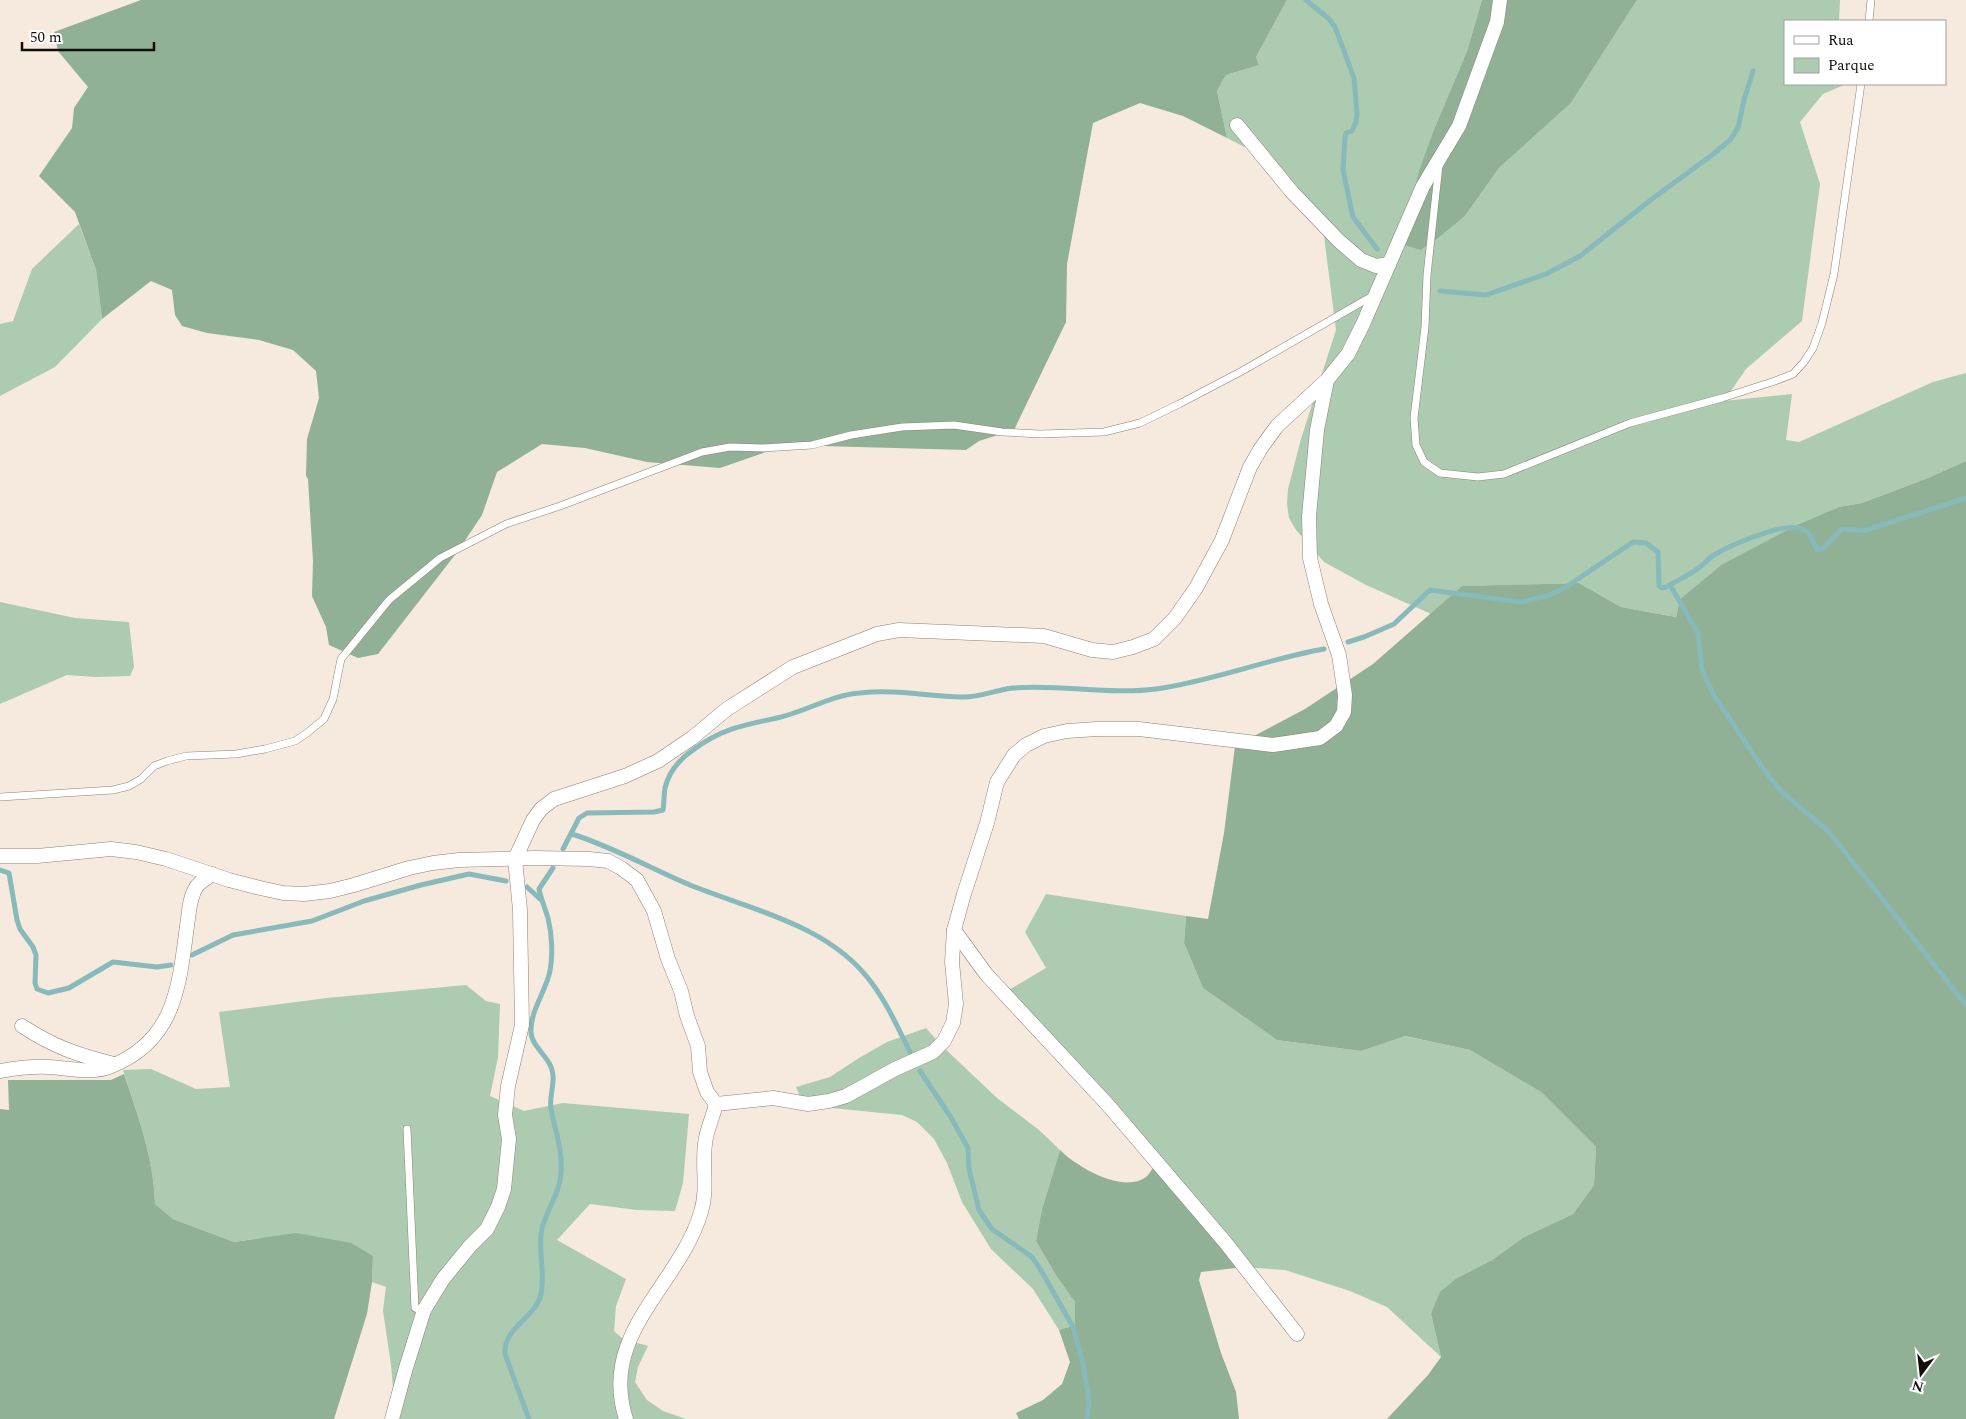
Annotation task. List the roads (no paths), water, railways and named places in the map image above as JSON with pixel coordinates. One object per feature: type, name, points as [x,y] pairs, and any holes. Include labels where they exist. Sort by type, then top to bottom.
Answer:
[{"type":"street","points":[[392,1419],[424,1310],[449,1271],[487,1229],[498,1208],[504,1189],[509,1139],[505,1115],[508,1086],[522,1025],[520,910],[515,859],[533,820],[554,799],[625,776],[658,761],[692,738],[727,709],[793,668],[877,634],[899,630],[1044,636],[1092,650],[1113,652],[1134,648],[1154,639],[1176,618],[1196,588],[1222,540],[1250,467],[1261,448],[1277,426],[1327,380],[1348,354],[1423,186],[1459,126],[1497,22],[1500,0]]},
{"type":"street","points":[[1237,125],[1292,192],[1338,240],[1361,260],[1376,266],[1389,264]]},
{"type":"street","points":[[716,1104],[773,1098],[808,1104],[829,1101],[846,1096],[895,1069],[933,1052],[944,1041],[953,1023],[956,1004],[952,962],[954,930],[997,782],[1014,755],[1026,745],[1044,736],[1067,731],[1139,729],[1273,745],[1320,738],[1336,726],[1344,712],[1345,696],[1339,655],[1322,604],[1310,558],[1309,516],[1316,430],[1327,380]]},
{"type":"street","points":[[0,856],[37,856],[111,849],[136,852],[166,859],[260,888],[283,893],[304,894],[330,891],[409,868],[459,860],[589,859],[608,862],[621,868],[637,880],[654,911],[668,959],[681,991],[687,1016],[698,1046],[700,1072],[708,1092],[716,1104],[705,1144],[705,1192],[702,1211],[693,1236],[680,1258],[647,1304],[634,1328],[625,1354],[620,1380],[622,1406],[626,1419]]},
{"type":"street","points":[[0,1072],[29,1066],[95,1070],[125,1059],[154,1038],[170,1009],[180,981],[190,902],[197,886],[212,874]]},
{"type":"street","points":[[954,930],[986,974],[1108,1105],[1225,1242],[1298,1334]]},
{"type":"street","points":[[22,1026],[64,1050],[115,1064]]},
{"type":"lane","points":[[1869,20],[1871,0]]},
{"type":"lane","points":[[1440,160],[1427,275],[1425,327],[1414,418],[1416,445],[1424,462],[1440,473],[1478,477],[1504,474],[1630,423],[1722,398],[1793,374],[1813,348],[1822,323],[1834,274],[1861,85]]},
{"type":"lane","points":[[0,797],[113,790],[129,786],[141,779],[154,766],[167,761],[186,756],[255,751],[294,741],[324,719],[333,699],[341,659],[389,600],[440,558],[506,524],[560,506],[702,452],[730,447],[763,448],[812,445],[851,435],[902,427],[954,425],[1002,432],[1073,434],[1104,432],[1131,425],[1172,408],[1242,371],[1376,293]]},
{"type":"lane","points":[[407,1130],[416,1308],[424,1310]]},
{"type":"waterway","points":[[1306,0],[1329,19],[1335,27],[1354,78],[1357,114],[1352,131],[1346,133],[1343,170],[1353,217],[1377,249]]},
{"type":"waterway","points":[[1440,291],[1486,295],[1546,274],[1580,256],[1730,140],[1738,128],[1753,71]]},
{"type":"waterway","points":[[1348,642],[1394,624],[1430,590],[1521,602],[1547,596],[1566,587],[1633,542],[1646,543],[1658,552],[1659,586],[1662,588],[1692,573],[1712,556],[1745,540],[1771,531],[1794,527],[1802,529],[1810,535],[1818,550],[1822,549],[1842,529],[1863,531],[1966,498]]},
{"type":"waterway","points":[[1670,585],[1698,633],[1702,670],[1715,697],[1762,767],[1780,790],[1829,832],[1966,1005]]},
{"type":"waterway","points":[[563,849],[579,818],[587,813],[654,812],[663,810],[665,788],[672,771],[679,761],[713,737],[723,732],[787,715],[849,694],[885,692],[968,697],[1006,689],[1031,687],[1138,691],[1198,681],[1282,658],[1324,649]]},
{"type":"waterway","points":[[572,834],[617,851],[690,885],[788,922],[834,946],[854,962],[877,990],[910,1052]]},
{"type":"waterway","points":[[529,1419],[505,1354],[509,1337],[514,1329],[533,1310],[541,1294],[541,1234],[545,1218],[558,1189],[561,1173],[560,1148],[551,1105],[552,1069],[534,1043],[531,1032],[533,1016],[548,979],[552,958],[548,918],[539,889],[553,868]]},
{"type":"waterway","points":[[0,870],[9,873],[17,920],[20,929],[33,947],[36,955],[35,983],[37,989],[48,993],[69,988],[113,962],[157,967],[171,965]]},
{"type":"waterway","points":[[192,955],[233,935],[312,921],[364,901],[421,885],[469,874],[506,881]]},
{"type":"waterway","points":[[527,887],[540,899]]},
{"type":"waterway","points":[[920,1071],[950,1116],[968,1148],[969,1169],[979,1210],[992,1229],[1032,1257],[1073,1327],[1083,1363],[1089,1402],[1087,1419]]}]
